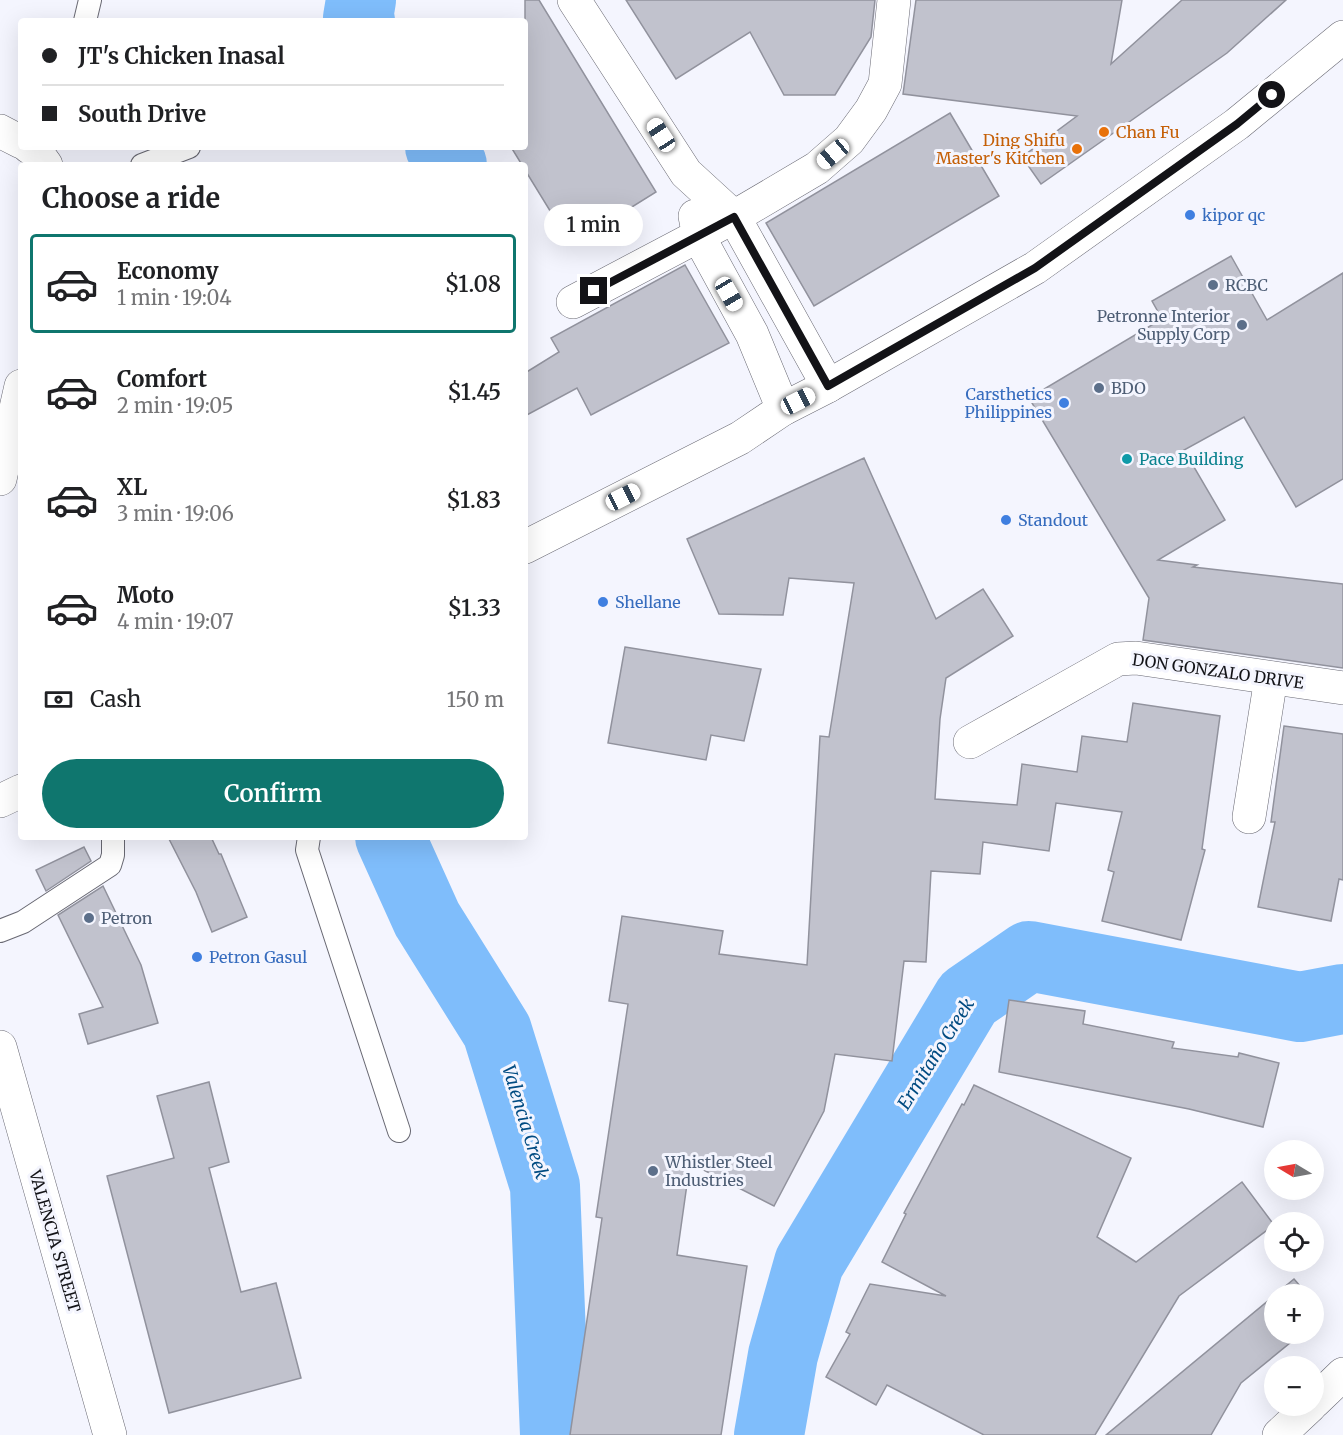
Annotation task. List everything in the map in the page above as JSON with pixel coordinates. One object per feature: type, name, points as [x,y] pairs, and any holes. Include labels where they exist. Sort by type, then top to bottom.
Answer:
[{"type":"street","points":[[574,0],[686,173],[734,217],[828,386]]},
{"type":"street","points":[[573,302],[734,217],[817,168],[849,140],[871,110],[885,84],[894,0]]},
{"type":"street","points":[[528,545],[740,438],[783,409],[828,386],[1035,268],[1237,124],[1343,37]]},
{"type":"street","points":[[0,131],[18,141]]},
{"type":"street","points":[[686,173],[699,237],[752,334],[783,409]]},
{"type":"street","points":[[0,479],[18,399]]},
{"type":"street","name":"DON GONZALO DRIVE","points":[[970,742],[1118,659],[1136,658],[1343,688]]},
{"type":"street","points":[[1249,817],[1271,678]]},
{"type":"street","points":[[0,801],[18,792]]},
{"type":"street","name":"VALENCIA STREET","points":[[0,1047],[110,1435]]},
{"type":"street","points":[[1324,1392],[1343,1374]]},
{"type":"street","points":[[1279,1435],[1299,1416]]},
{"type":"lane","points":[[86,18],[90,0]]},
{"type":"lane","points":[[150,162],[181,150]]},
{"type":"lane","points":[[0,931],[23,922],[110,865],[113,840]]},
{"type":"lane","points":[[309,840],[307,850],[399,1131]]},
{"type":"water","points":[[783,1355],[783,1435],[756,1435]]},
{"type":"building","points":[[525,0],[539,0],[656,192],[571,245],[528,175],[528,162],[520,162],[513,150],[528,150],[528,18],[525,18]]},
{"type":"building","points":[[626,0],[875,0],[871,37],[835,95],[784,95],[750,32],[676,79]]},
{"type":"building","points":[[916,0],[1122,0],[1111,64],[1182,0],[1286,0],[1227,53],[1041,184],[1022,157],[1077,116],[903,94]]},
{"type":"building","points":[[950,113],[999,196],[814,306],[766,223]]},
{"type":"building","points":[[1231,256],[1267,320],[1343,273],[1343,479],[1296,507],[1244,417],[1184,450],[1225,520],[1158,560],[1197,565],[1193,567],[1343,584],[1343,668],[1143,640],[1149,598],[1029,398],[1162,319],[1152,301]]},
{"type":"building","points":[[685,265],[729,343],[591,415],[577,388],[528,414],[528,371],[559,352],[551,338]]},
{"type":"building","points":[[864,458],[936,619],[983,589],[1013,636],[946,678],[940,719],[935,799],[1017,805],[1022,764],[1077,772],[1082,736],[1127,742],[1133,703],[1220,716],[1202,849],[1205,850],[1181,940],[1102,921],[1114,872],[1108,870],[1122,812],[1056,803],[1049,851],[983,842],[980,874],[931,871],[926,962],[904,961],[892,1061],[835,1054],[824,1111],[774,1206],[690,1163],[677,1255],[747,1266],[721,1435],[570,1435],[602,1218],[596,1217],[628,1004],[609,1001],[622,916],[723,931],[719,954],[807,965],[820,736],[829,737],[854,583],[789,578],[783,615],[719,614],[687,539]]},
{"type":"building","points":[[625,647],[761,669],[744,741],[711,735],[706,760],[608,743]]},
{"type":"building","points":[[1284,726],[1343,734],[1343,880],[1339,879],[1331,921],[1258,907],[1275,822],[1271,822]]},
{"type":"building","points":[[170,840],[212,840],[221,854],[247,917],[212,932],[196,892]]},
{"type":"building","points":[[84,847],[91,861],[46,891],[36,870]]},
{"type":"building","points":[[103,886],[141,965],[158,1023],[88,1044],[79,1014],[103,1007],[58,915]]},
{"type":"building","points":[[1009,1000],[1085,1011],[1083,1024],[1174,1042],[1172,1048],[1238,1057],[1239,1053],[1279,1063],[1263,1127],[1189,1109],[999,1072]]},
{"type":"building","points":[[209,1082],[229,1162],[209,1168],[241,1292],[276,1283],[301,1378],[169,1413],[107,1176],[174,1158],[157,1096]]},
{"type":"building","points":[[974,1085],[1131,1158],[1097,1237],[1136,1262],[1242,1182],[1264,1212],[1264,1232],[1179,1296],[1095,1435],[984,1435],[887,1385],[876,1405],[826,1377],[850,1334],[846,1332],[870,1284],[946,1296],[882,1262],[906,1214],[904,1213],[962,1104],[964,1105]]},
{"type":"building","points":[[1294,1279],[1298,1284],[1288,1284]]},
{"type":"building","points":[[1264,1304],[1264,1344],[1289,1344],[1274,1356],[1264,1356],[1264,1364],[1241,1383],[1211,1435],[1106,1435]]},
{"type":"waterway","name":"Valencia Creek","points":[[358,18],[361,0]]},
{"type":"waterway","name":"Valencia Creek","points":[[442,150],[450,162]]},
{"type":"waterway","name":"Valencia Creek","points":[[391,840],[427,919],[497,1031],[545,1186],[555,1435]]},
{"type":"waterway","name":"Ermitaño Creek","points":[[769,1435],[783,1355],[809,1263],[968,998],[1029,956],[1300,1007],[1343,999]]},
{"type":"place","name":"Chan Fu","points":[[1104,132]]},
{"type":"place","name":"Ding Shifu Master's Kitchen","points":[[1077,149]]},
{"type":"place","name":"kipor qc","points":[[1190,215]]},
{"type":"place","name":"RCBC","points":[[1213,285]]},
{"type":"place","name":"Petronne Interior Supply Corp","points":[[1242,325]]},
{"type":"place","name":"BDO","points":[[1099,388]]},
{"type":"place","name":"Carsthetics Philippines","points":[[1064,403]]},
{"type":"place","name":"Pace Building","points":[[1127,459]]},
{"type":"place","name":"Standout","points":[[1006,520]]},
{"type":"place","name":"Shellane","points":[[603,602]]},
{"type":"place","name":"Petron","points":[[89,918]]},
{"type":"place","name":"Petron Gasul","points":[[197,957]]},
{"type":"place","name":"Whistler Steel Industries","points":[[653,1171]]},
{"type":"route","points":[[594,291],[734,217],[828,386],[1035,268],[1237,124],[1272,95]]}]
